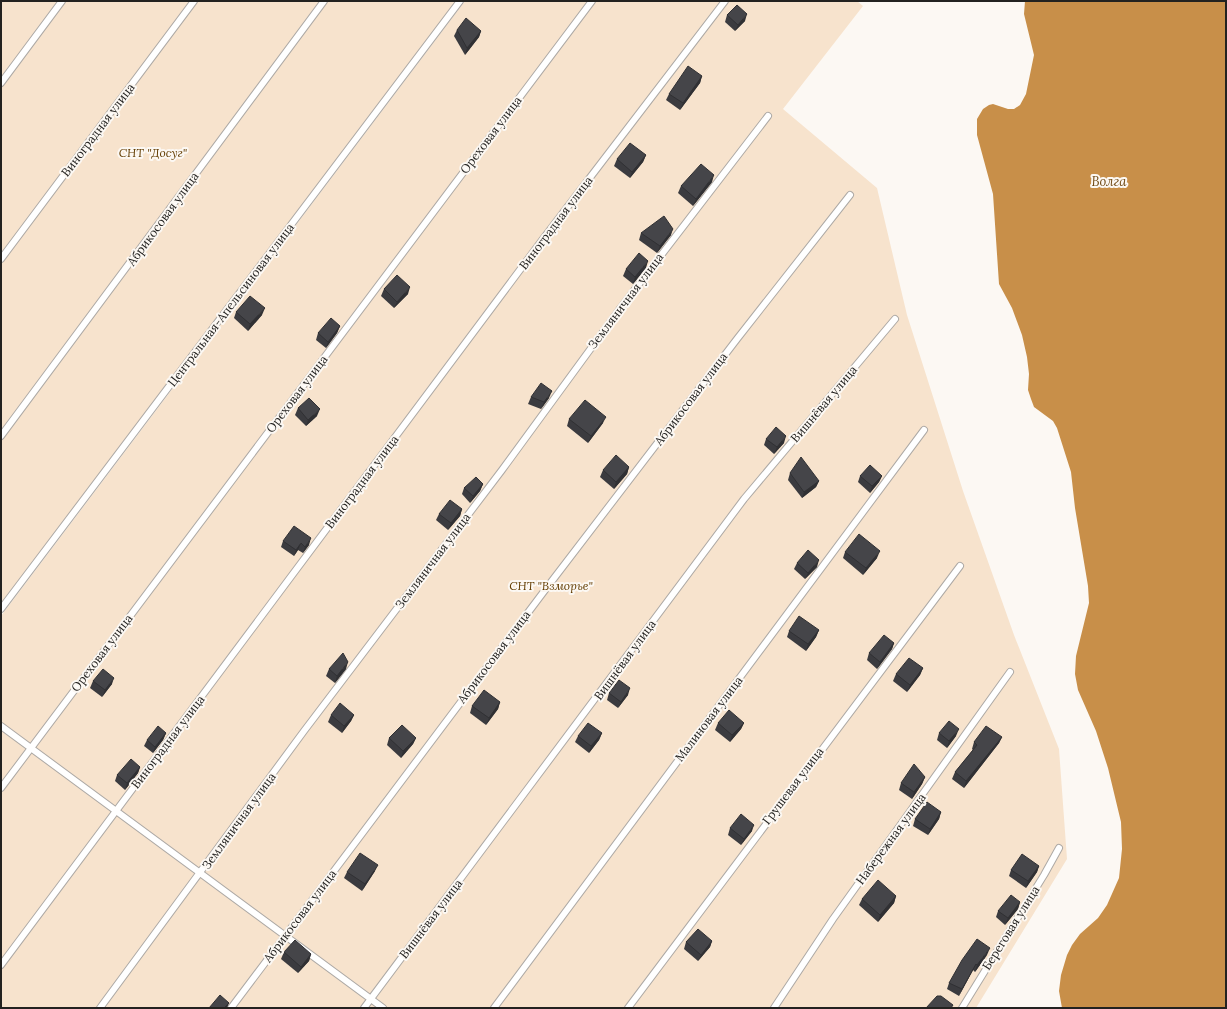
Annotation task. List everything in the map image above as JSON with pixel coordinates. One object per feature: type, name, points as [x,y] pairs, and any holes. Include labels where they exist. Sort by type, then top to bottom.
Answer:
[{"type":"lane","points":[[1,82],[62,1]]},
{"type":"lane","name":"Виноградная улица","points":[[1,259],[194,1]]},
{"type":"lane","name":"Абрикосовая улица","points":[[1,436],[324,1]]},
{"type":"lane","name":"Центральная-Апельсиновая улица","points":[[1,609],[460,1]]},
{"type":"lane","name":"Ореховая улица","points":[[1,788],[592,1]]},
{"type":"lane","name":"Виноградная улица","points":[[1,965],[543,239],[725,1]]},
{"type":"lane","name":"Земляничная улица","points":[[100,1008],[304,732],[502,470],[619,310],[768,116]]},
{"type":"lane","name":"Абрикосовая улица","points":[[231,1008],[622,489],[850,195]]},
{"type":"lane","name":"Вишнёвая улица","points":[[364,1008],[744,499],[895,319]]},
{"type":"lane","name":"Малиновая улица","points":[[494,1008],[924,430]]},
{"type":"lane","name":"Грушевая улица","points":[[628,1008],[960,566]]},
{"type":"lane","name":"Набережная улица","points":[[774,1008],[833,919],[1010,672]]},
{"type":"lane","points":[[1,726],[116,810],[199,874],[383,1008]]},
{"type":"lane","name":"Береговая улица","points":[[962,1008],[1059,848]]},
{"type":"green space","name":"СНТ \"Досуг\"","points":[[1,1],[458,1],[1,604]]},
{"type":"green space","name":"СНТ \"Взморье\"","points":[[465,1],[857,1],[863,6],[783,109],[877,188],[907,315],[963,491],[1014,635],[1059,749],[1067,859],[976,1008],[1,1008],[1,616]]},
{"type":"water","name":"Волга","points":[[1025,1],[1226,1],[1226,1008],[1062,1008],[1059,991],[1061,975],[1067,955],[1080,934],[1098,918],[1107,905],[1119,878],[1122,849],[1121,822],[1108,768],[1096,731],[1078,690],[1075,674],[1076,656],[1089,603],[1088,586],[1075,508],[1071,472],[1057,428],[1053,421],[1034,407],[1028,390],[1029,374],[1022,335],[1012,308],[999,284],[993,194],[977,135],[977,119],[983,109],[993,104],[1008,109],[1014,109],[1020,105],[1026,94],[1034,55],[1024,14]]},
{"type":"building","points":[[737,5],[747,14],[738,25],[727,15]]},
{"type":"building","points":[[466,18],[481,31],[467,48],[457,30]]},
{"type":"building","points":[[688,66],[702,76],[683,103],[669,94]]},
{"type":"building","points":[[630,143],[646,155],[632,172],[617,159]]},
{"type":"building","points":[[701,164],[714,175],[696,199],[681,186]]},
{"type":"building","points":[[664,216],[673,229],[660,246],[641,233]]},
{"type":"building","points":[[639,253],[648,261],[635,277],[626,269]]},
{"type":"building","points":[[397,275],[410,287],[397,302],[384,289]]},
{"type":"building","points":[[250,296],[265,308],[250,324],[236,312]]},
{"type":"building","points":[[331,318],[340,326],[328,342],[318,333]]},
{"type":"building","points":[[541,383],[552,391],[544,402],[531,397]]},
{"type":"building","points":[[309,398],[320,409],[308,420],[298,408]]},
{"type":"building","points":[[585,400],[606,417],[591,436],[569,419]]},
{"type":"building","points":[[776,427],[786,436],[777,447],[766,439]]},
{"type":"building","points":[[616,455],[629,467],[616,482],[603,470]]},
{"type":"building","points":[[801,457],[819,481],[804,492],[790,473]]},
{"type":"building","points":[[870,465],[882,476],[872,486],[860,476]]},
{"type":"building","points":[[476,477],[483,484],[473,496],[464,488]]},
{"type":"building","points":[[450,500],[462,509],[451,523],[439,514]]},
{"type":"building","points":[[294,526],[311,538],[305,547],[301,543],[296,550],[283,541]]},
{"type":"building","points":[[859,534],[880,551],[866,568],[845,552]]},
{"type":"building","points":[[808,550],[819,560],[808,573],[797,563]]},
{"type":"building","points":[[799,616],[819,630],[808,644],[789,631]]},
{"type":"building","points":[[884,635],[894,643],[880,662],[869,653]]},
{"type":"building","points":[[343,653],[348,662],[337,676],[329,669]]},
{"type":"building","points":[[909,658],[923,668],[910,685],[896,674]]},
{"type":"building","points":[[103,669],[114,678],[105,690],[93,681]]},
{"type":"building","points":[[619,680],[630,688],[621,702],[609,693]]},
{"type":"building","points":[[484,690],[500,702],[489,718],[472,706]]},
{"type":"building","points":[[340,703],[354,715],[344,726],[331,715]]},
{"type":"building","points":[[729,710],[744,723],[732,735],[718,723]]},
{"type":"building","points":[[949,721],[959,729],[949,741],[939,733]]},
{"type":"building","points":[[588,723],[602,733],[591,746],[578,736]]},
{"type":"building","points":[[402,725],[416,738],[403,751],[389,738]]},
{"type":"building","points":[[158,726],[166,733],[155,747],[147,740]]},
{"type":"building","points":[[986,726],[1002,737],[966,781],[955,772],[977,745],[974,742]]},
{"type":"building","points":[[131,759],[140,767],[127,783],[117,775]]},
{"type":"building","points":[[914,764],[925,777],[914,792],[901,783]]},
{"type":"building","points":[[927,802],[941,812],[930,829],[915,819]]},
{"type":"building","points":[[741,814],[754,825],[744,839],[730,828]]},
{"type":"building","points":[[360,853],[378,865],[365,884],[347,872]]},
{"type":"building","points":[[1022,854],[1039,866],[1028,881],[1011,870]]},
{"type":"building","points":[[878,880],[896,896],[880,915],[862,899]]},
{"type":"building","points":[[1011,895],[1020,902],[1008,918],[998,911]]},
{"type":"building","points":[[698,929],[712,941],[701,955],[686,942]]},
{"type":"building","points":[[977,939],[990,948],[977,965],[976,964],[962,989],[949,983],[962,960]]},
{"type":"building","points":[[295,940],[311,954],[301,967],[284,952]]},
{"type":"building","points":[[220,995],[229,1003],[224,1008],[209,1008]]},
{"type":"building","points":[[937,996],[941,996],[953,1005],[951,1008],[926,1008]]}]
